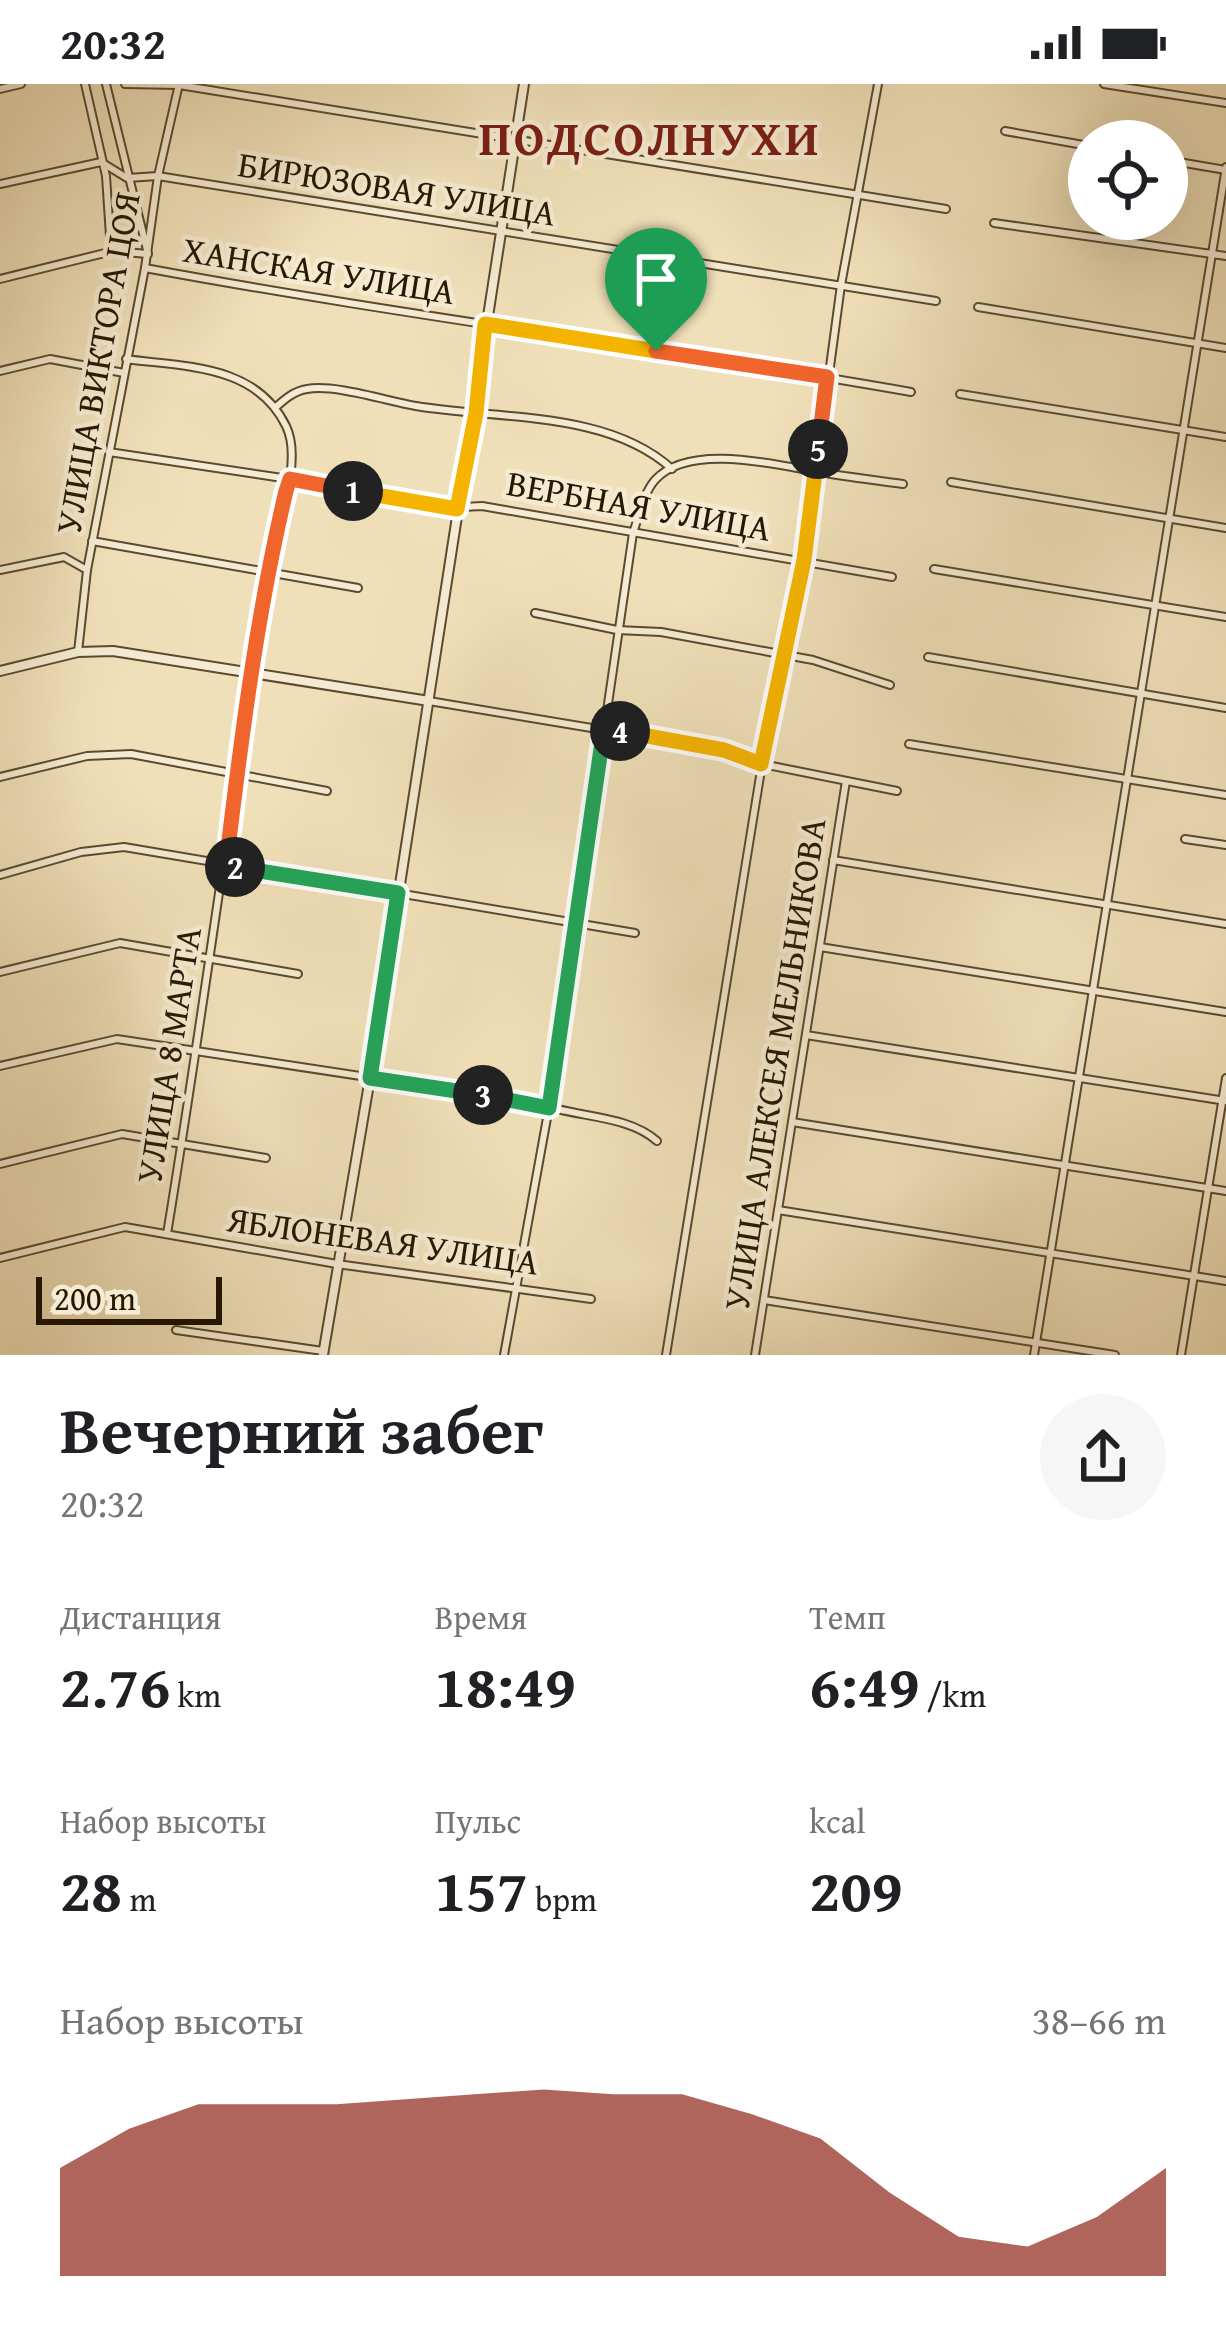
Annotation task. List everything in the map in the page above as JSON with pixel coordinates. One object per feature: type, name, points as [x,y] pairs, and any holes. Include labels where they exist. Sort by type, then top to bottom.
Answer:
[{"type":"street","points":[[0,89],[21,84]]},
{"type":"street","points":[[85,84],[111,224],[111,251]]},
{"type":"street","points":[[0,278],[111,251],[148,254],[106,84]]},
{"type":"street","points":[[124,84],[179,84],[946,209]]},
{"type":"street","name":"УЛИЦА ВИКТОРА ЦОЯ","points":[[78,652],[92,541],[179,84]]},
{"type":"street","points":[[176,1330],[323,1353],[476,413],[485,324],[524,84]]},
{"type":"street","points":[[666,1355],[761,764],[804,560],[855,193],[878,84]]},
{"type":"street","points":[[1104,84],[1226,103]]},
{"type":"street","points":[[1005,131],[1068,142]]},
{"type":"street","points":[[0,184],[100,163],[128,178]]},
{"type":"street","points":[[1034,1355],[1226,169],[1188,163]]},
{"type":"street","name":"БИРЮЗОВАЯ УЛИЦА","points":[[128,178],[158,176],[936,301]]},
{"type":"street","points":[[994,223],[1226,256]]},
{"type":"street","name":"ХАНСКАЯ УЛИЦА","points":[[146,268],[911,392]]},
{"type":"street","points":[[978,307],[1226,348]]},
{"type":"street","points":[[0,371],[50,359],[124,374]]},
{"type":"street","points":[[127,359],[221,371],[249,384],[274,408],[293,393],[317,388],[576,426],[650,449],[672,470]]},
{"type":"street","points":[[960,394],[1226,437]]},
{"type":"street","name":"УЛИЦА 8 МАРТА","points":[[167,1234],[212,959],[266,572],[290,479],[292,443],[274,408]]},
{"type":"street","name":"ВЕРБНАЯ УЛИЦА","points":[[109,452],[457,509],[482,506],[892,577]]},
{"type":"street","points":[[504,1355],[549,1108],[633,532],[656,478],[714,458],[764,460],[903,484]]},
{"type":"street","points":[[951,482],[1226,529]]},
{"type":"street","points":[[92,541],[358,588]]},
{"type":"street","points":[[0,570],[64,557],[87,571]]},
{"type":"street","points":[[934,569],[1226,617]]},
{"type":"street","points":[[536,613],[812,660],[890,685]]},
{"type":"street","points":[[0,671],[78,652],[113,651],[604,728],[724,750],[761,764],[897,791]]},
{"type":"street","points":[[928,657],[1226,708]]},
{"type":"street","points":[[909,744],[1226,795]]},
{"type":"street","points":[[0,777],[109,754],[131,754],[327,791]]},
{"type":"street","name":"УЛИЦА АЛЕКСЕЯ МЕЛЬНИКОВА","points":[[755,1355],[846,781]]},
{"type":"street","points":[[1185,838],[1226,845]]},
{"type":"street","points":[[0,875],[124,847],[635,933]]},
{"type":"street","points":[[833,860],[1226,924]]},
{"type":"street","points":[[0,972],[120,943],[298,974]]},
{"type":"street","points":[[820,947],[1226,1012]]},
{"type":"street","points":[[806,1035],[1225,1101]]},
{"type":"street","points":[[0,1066],[117,1039],[549,1108],[638,1129],[657,1141]]},
{"type":"street","points":[[1180,1355],[1226,1078]]},
{"type":"street","points":[[792,1122],[1226,1191]]},
{"type":"street","points":[[0,1163],[122,1135],[266,1158]]},
{"type":"street","points":[[778,1210],[1226,1281]]},
{"type":"street","name":"ЯБЛОНЕВАЯ УЛИЦА","points":[[0,1258],[124,1227],[337,1264],[591,1299]]},
{"type":"street","points":[[764,1300],[1115,1355]]},
{"type":"district","name":"ПОДСОЛНУХИ","points":[[650,138]]},
{"type":"route","points":[[485,324],[656,351],[827,377],[804,560],[761,764],[724,750],[604,728],[549,1108],[370,1078],[398,893],[226,865],[266,572],[290,479],[457,509],[476,413],[485,324]]}]
